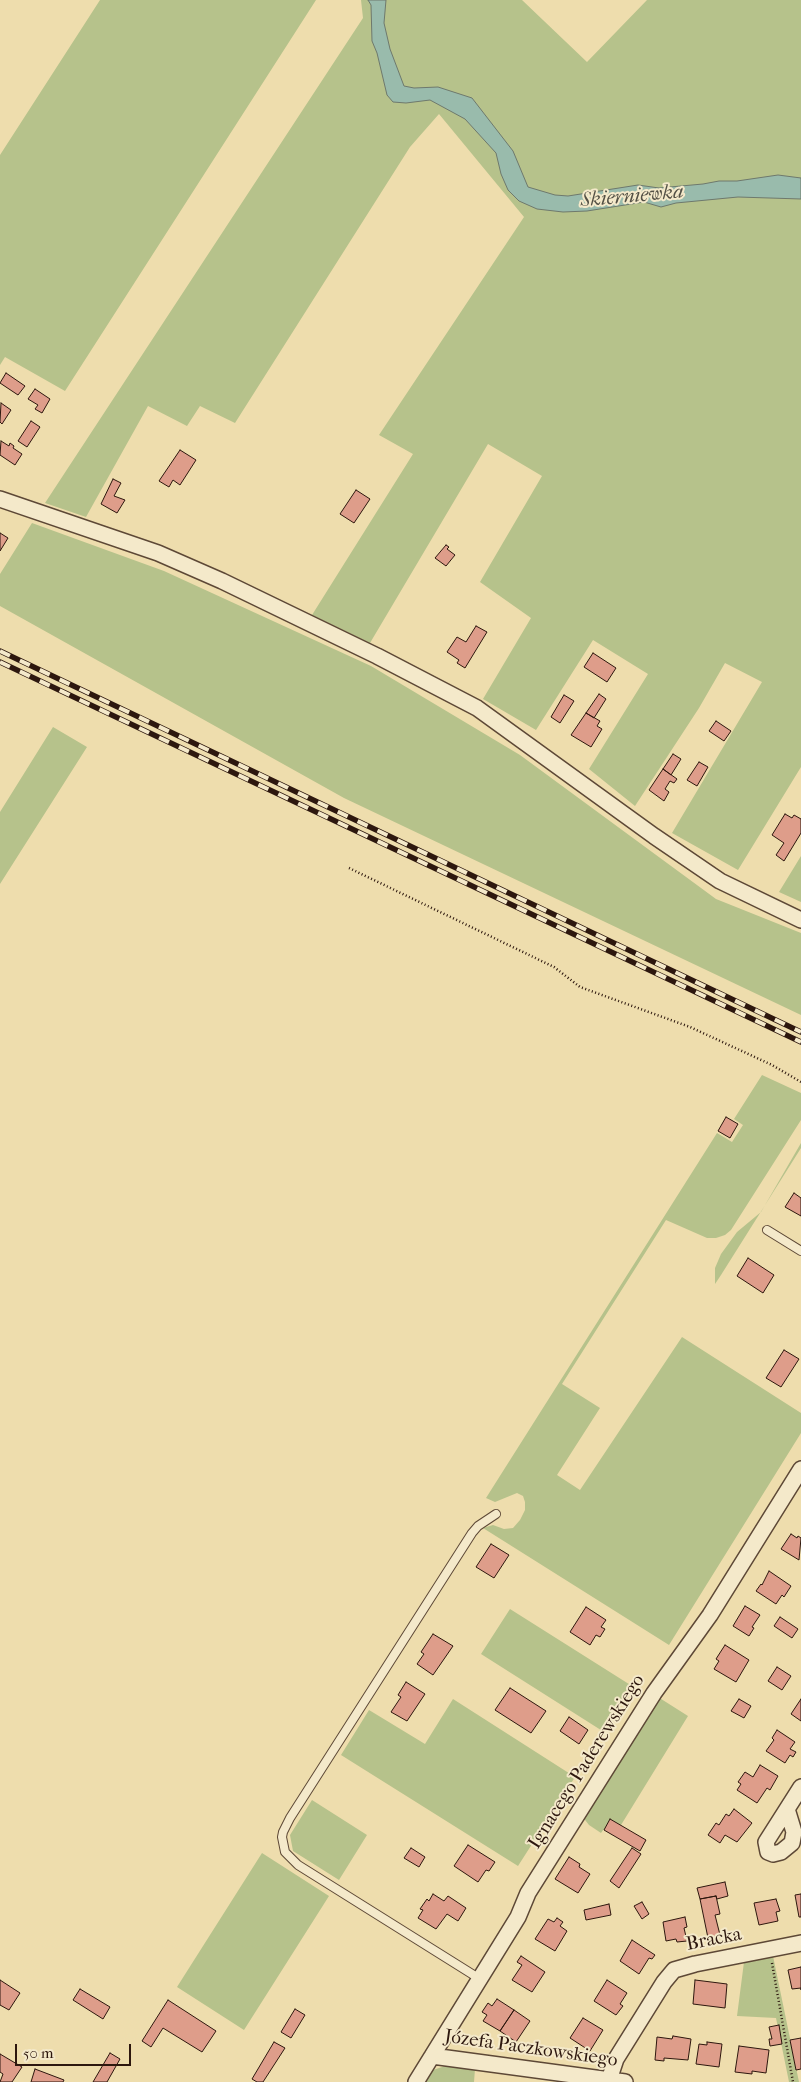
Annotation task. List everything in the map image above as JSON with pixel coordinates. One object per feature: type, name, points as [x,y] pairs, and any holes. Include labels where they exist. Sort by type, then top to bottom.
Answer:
[{"type":"street","points":[[0,499],[158,553],[213,577],[377,656],[477,708],[720,881],[801,920]]},
{"type":"street","name":"Ignacego Paderewskiego","points":[[416,2082],[518,1917],[533,1885],[654,1693],[710,1615],[801,1469]]},
{"type":"street","points":[[788,1809],[801,1787]]},
{"type":"street","name":"Bracka","points":[[609,2080],[616,2059],[672,1972],[695,1964],[801,1943]]},
{"type":"street","name":"Józefa Paczkowskiego","points":[[432,2056],[625,2082]]},
{"type":"lane","points":[[767,1230],[801,1251]]},
{"type":"lane","points":[[480,1979],[298,1865],[286,1852],[282,1837],[290,1818],[472,1533],[478,1526],[496,1514]]},
{"type":"path","points":[[349,868],[554,967],[580,987],[690,1027],[772,1064],[801,1082]]},
{"type":"path","points":[[770,1950],[793,2082]]},
{"type":"green space","points":[[100,0],[316,0],[65,391],[5,357],[0,365],[0,155]]},
{"type":"green space","points":[[361,0],[522,0],[587,62],[647,0],[801,0],[801,767],[738,870],[672,833],[762,682],[725,663],[699,708],[635,806],[589,769],[648,674],[593,640],[536,730],[483,699],[531,618],[480,582],[542,476],[488,444],[370,643],[312,615],[413,454],[379,435],[524,217],[439,114],[410,147],[235,423],[200,406],[187,426],[148,406],[86,517],[45,503],[363,18]]},
{"type":"green space","points":[[32,523],[164,571],[371,666],[520,755],[716,899],[801,933],[801,1015],[344,798],[0,606],[0,574]]},
{"type":"green space","points":[[53,727],[87,747],[0,884],[0,812]]},
{"type":"green space","points":[[801,856],[801,902],[779,892]]},
{"type":"green space","points":[[762,1075],[801,1093],[801,1120],[731,1230],[725,1235],[716,1238],[707,1238],[666,1220],[562,1384],[600,1408],[557,1475],[580,1490],[682,1337],[801,1413],[801,1433],[669,1645],[483,1528],[493,1525],[504,1529],[513,1528],[525,1510],[523,1496],[517,1493],[495,1502],[486,1498],[717,1133],[732,1142],[743,1125],[734,1119]]},
{"type":"green space","points":[[801,1143],[801,1148],[765,1206]]},
{"type":"green space","points":[[760,1213],[715,1284],[715,1268],[721,1254],[737,1232]]},
{"type":"green space","points":[[510,1609],[632,1686],[604,1732],[481,1654]]},
{"type":"green space","points":[[658,1697],[688,1716],[621,1825],[603,1830],[601,1833],[589,1825],[582,1816]]},
{"type":"green space","points":[[453,1699],[575,1777],[518,1866],[341,1755],[369,1710],[425,1744]]},
{"type":"green space","points":[[312,1800],[367,1835],[339,1880],[293,1851],[290,1835]]},
{"type":"green space","points":[[262,1853],[329,1896],[244,2030],[177,1987]]},
{"type":"green space","points":[[773,1956],[799,2082],[789,2082],[776,2018],[737,2016],[744,1962]]},
{"type":"green space","points":[[451,2066],[475,2069],[474,2082],[422,2082],[433,2070]]},
{"type":"water","name":"Skierniewka","points":[[368,0],[386,0],[384,23],[390,49],[404,86],[414,88],[438,87],[472,98],[513,151],[528,187],[555,195],[568,196],[638,185],[659,188],[719,181],[737,181],[778,175],[801,178],[801,199],[738,197],[676,203],[661,207],[644,202],[587,211],[563,212],[537,209],[519,201],[508,190],[501,174],[496,153],[465,119],[430,100],[406,103],[393,102],[387,95],[377,53],[372,41],[371,5]]},
{"type":"building","points":[[6,373],[25,386],[18,395],[0,383]]},
{"type":"building","points":[[35,389],[50,399],[42,413],[35,409],[38,405],[28,399]]},
{"type":"building","points":[[1,403],[11,410],[2,424],[0,422]]},
{"type":"building","points":[[31,421],[40,427],[27,447],[18,441]]},
{"type":"building","points":[[1,441],[9,446],[10,443],[14,446],[13,448],[22,454],[15,465],[0,455]]},
{"type":"building","points":[[180,450],[196,460],[180,485],[173,480],[169,487],[159,481]]},
{"type":"building","points":[[113,479],[121,483],[114,496],[125,500],[117,513],[101,504]]},
{"type":"building","points":[[356,490],[370,499],[354,523],[340,514]]},
{"type":"building","points":[[0,533],[8,538],[0,551]]},
{"type":"building","points":[[446,545],[449,547],[447,549],[455,555],[446,566],[435,558]]},
{"type":"building","points":[[476,626],[487,632],[465,668],[457,663],[459,660],[447,652],[457,637],[466,642]]},
{"type":"building","points":[[593,653],[616,668],[607,682],[584,667]]},
{"type":"building","points":[[599,694],[606,699],[594,718],[586,713]]},
{"type":"building","points":[[564,695],[574,701],[560,723],[551,717]]},
{"type":"building","points":[[586,713],[600,721],[597,726],[602,729],[591,747],[571,735]]},
{"type":"building","points":[[716,721],[731,731],[724,741],[709,731]]},
{"type":"building","points":[[673,754],[681,759],[671,775],[663,769]]},
{"type":"building","points":[[699,762],[708,767],[697,786],[687,780]]},
{"type":"building","points":[[663,769],[677,779],[674,783],[670,781],[665,789],[669,792],[664,801],[649,790]]},
{"type":"building","points":[[785,814],[792,818],[794,815],[801,819],[801,833],[784,861],[776,855],[784,843],[772,835]]},
{"type":"building","points":[[726,1117],[738,1124],[730,1138],[718,1131]]},
{"type":"building","points":[[794,1193],[801,1198],[801,1216],[785,1207]]},
{"type":"building","points":[[748,1258],[774,1275],[763,1293],[737,1276]]},
{"type":"building","points":[[784,1350],[799,1359],[781,1387],[766,1378]]},
{"type":"building","points":[[791,1534],[801,1538],[799,1560],[781,1549]]},
{"type":"building","points":[[491,1544],[509,1555],[494,1578],[476,1567]]},
{"type":"building","points":[[769,1571],[791,1586],[784,1597],[782,1595],[776,1604],[756,1591],[762,1585]]},
{"type":"building","points":[[745,1606],[760,1615],[752,1627],[754,1628],[749,1636],[733,1626]]},
{"type":"building","points":[[586,1607],[606,1620],[601,1627],[605,1629],[600,1637],[596,1635],[590,1645],[570,1632]]},
{"type":"building","points":[[780,1617],[798,1629],[792,1638],[774,1626]]},
{"type":"building","points":[[433,1634],[453,1646],[433,1675],[417,1664],[424,1654],[421,1652]]},
{"type":"building","points":[[725,1645],[749,1660],[736,1682],[714,1669],[719,1661],[716,1659]]},
{"type":"building","points":[[777,1667],[791,1676],[782,1690],[768,1681]]},
{"type":"building","points":[[406,1682],[425,1694],[407,1721],[391,1712],[401,1697],[398,1695]]},
{"type":"building","points":[[510,1688],[546,1711],[531,1733],[495,1710]]},
{"type":"building","points":[[739,1699],[751,1706],[744,1718],[731,1711]]},
{"type":"building","points":[[801,1699],[801,1721],[791,1714]]},
{"type":"building","points":[[569,1717],[588,1730],[579,1744],[560,1731]]},
{"type":"building","points":[[777,1730],[795,1742],[790,1749],[796,1752],[793,1757],[790,1755],[785,1763],[766,1751],[774,1740],[772,1738]]},
{"type":"building","points":[[760,1765],[778,1776],[770,1790],[767,1788],[757,1803],[737,1790],[741,1784],[738,1782],[745,1772],[753,1777]]},
{"type":"building","points":[[734,1809],[752,1823],[737,1842],[725,1835],[720,1843],[708,1835],[716,1823],[719,1825],[726,1814],[729,1816]]},
{"type":"building","points":[[610,1819],[646,1840],[640,1851],[604,1830]]},
{"type":"building","points":[[468,1845],[495,1862],[489,1871],[486,1870],[478,1882],[454,1866]]},
{"type":"building","points":[[411,1848],[425,1857],[419,1867],[404,1858]]},
{"type":"building","points":[[632,1848],[641,1854],[619,1888],[610,1881]]},
{"type":"building","points":[[569,1857],[590,1874],[578,1893],[555,1879]]},
{"type":"building","points":[[725,1882],[728,1896],[717,1899],[716,1896],[700,1899],[697,1888]]},
{"type":"building","points":[[433,1894],[444,1901],[448,1896],[466,1908],[458,1921],[447,1914],[436,1929],[418,1918],[423,1910],[420,1909],[427,1899],[429,1901]]},
{"type":"building","points":[[801,1894],[801,1917],[799,1917],[795,1895]]},
{"type":"building","points":[[716,1896],[720,1914],[715,1915],[720,1935],[708,1938],[700,1899]]},
{"type":"building","points":[[776,1899],[780,1911],[776,1912],[778,1921],[759,1925],[754,1903]]},
{"type":"building","points":[[642,1902],[649,1914],[642,1919],[634,1906]]},
{"type":"building","points":[[609,1904],[611,1915],[586,1920],[584,1910]]},
{"type":"building","points":[[685,1917],[687,1927],[684,1928],[687,1941],[677,1942],[676,1939],[666,1941],[663,1922]]},
{"type":"building","points":[[557,1918],[563,1922],[560,1926],[567,1931],[555,1951],[535,1939],[548,1919],[554,1922]]},
{"type":"building","points":[[632,1940],[655,1955],[652,1959],[649,1958],[639,1974],[620,1961]]},
{"type":"building","points":[[521,1956],[545,1972],[532,1992],[512,1980],[522,1965],[517,1962]]},
{"type":"building","points":[[801,1967],[801,1988],[792,1989],[788,1970]]},
{"type":"building","points":[[0,1980],[20,1993],[9,2010],[0,2005]]},
{"type":"building","points":[[607,1980],[627,1993],[620,2004],[623,2006],[616,2015],[594,2001]]},
{"type":"building","points":[[695,1980],[727,1984],[725,2008],[693,2004]]},
{"type":"building","points":[[80,1989],[110,2007],[103,2019],[73,2000]]},
{"type":"building","points":[[497,1999],[514,2010],[500,2031],[483,2021],[487,2015],[482,2012],[488,2003],[492,2006]]},
{"type":"building","points":[[168,2000],[216,2031],[202,2052],[163,2028],[151,2047],[142,2041]]},
{"type":"building","points":[[295,2009],[305,2015],[291,2038],[281,2032]]},
{"type":"building","points":[[514,2010],[530,2021],[516,2042],[500,2031]]},
{"type":"building","points":[[583,2018],[603,2030],[590,2051],[570,2038]]},
{"type":"building","points":[[779,2025],[782,2044],[770,2046],[769,2039],[772,2039],[769,2027]]},
{"type":"building","points":[[673,2036],[691,2039],[688,2060],[664,2058],[664,2061],[655,2060],[657,2037],[672,2039]]},
{"type":"building","points":[[801,2038],[801,2069],[796,2070],[790,2040]]},
{"type":"building","points":[[274,2042],[285,2048],[263,2082],[257,2082],[252,2079]]},
{"type":"building","points":[[707,2042],[722,2044],[719,2067],[696,2064],[699,2044],[707,2045]]},
{"type":"building","points":[[739,2046],[769,2050],[766,2073],[752,2071],[752,2074],[735,2072]]},
{"type":"building","points":[[110,2053],[120,2059],[107,2082],[93,2082]]},
{"type":"building","points":[[0,2054],[22,2067],[12,2082],[0,2082],[3,2074],[0,2072]]},
{"type":"building","points":[[35,2069],[64,2080],[63,2082],[31,2082]]},
{"type":"railway","points":[[0,651],[801,1032]]},
{"type":"railway","points":[[0,662],[801,1042]]}]
